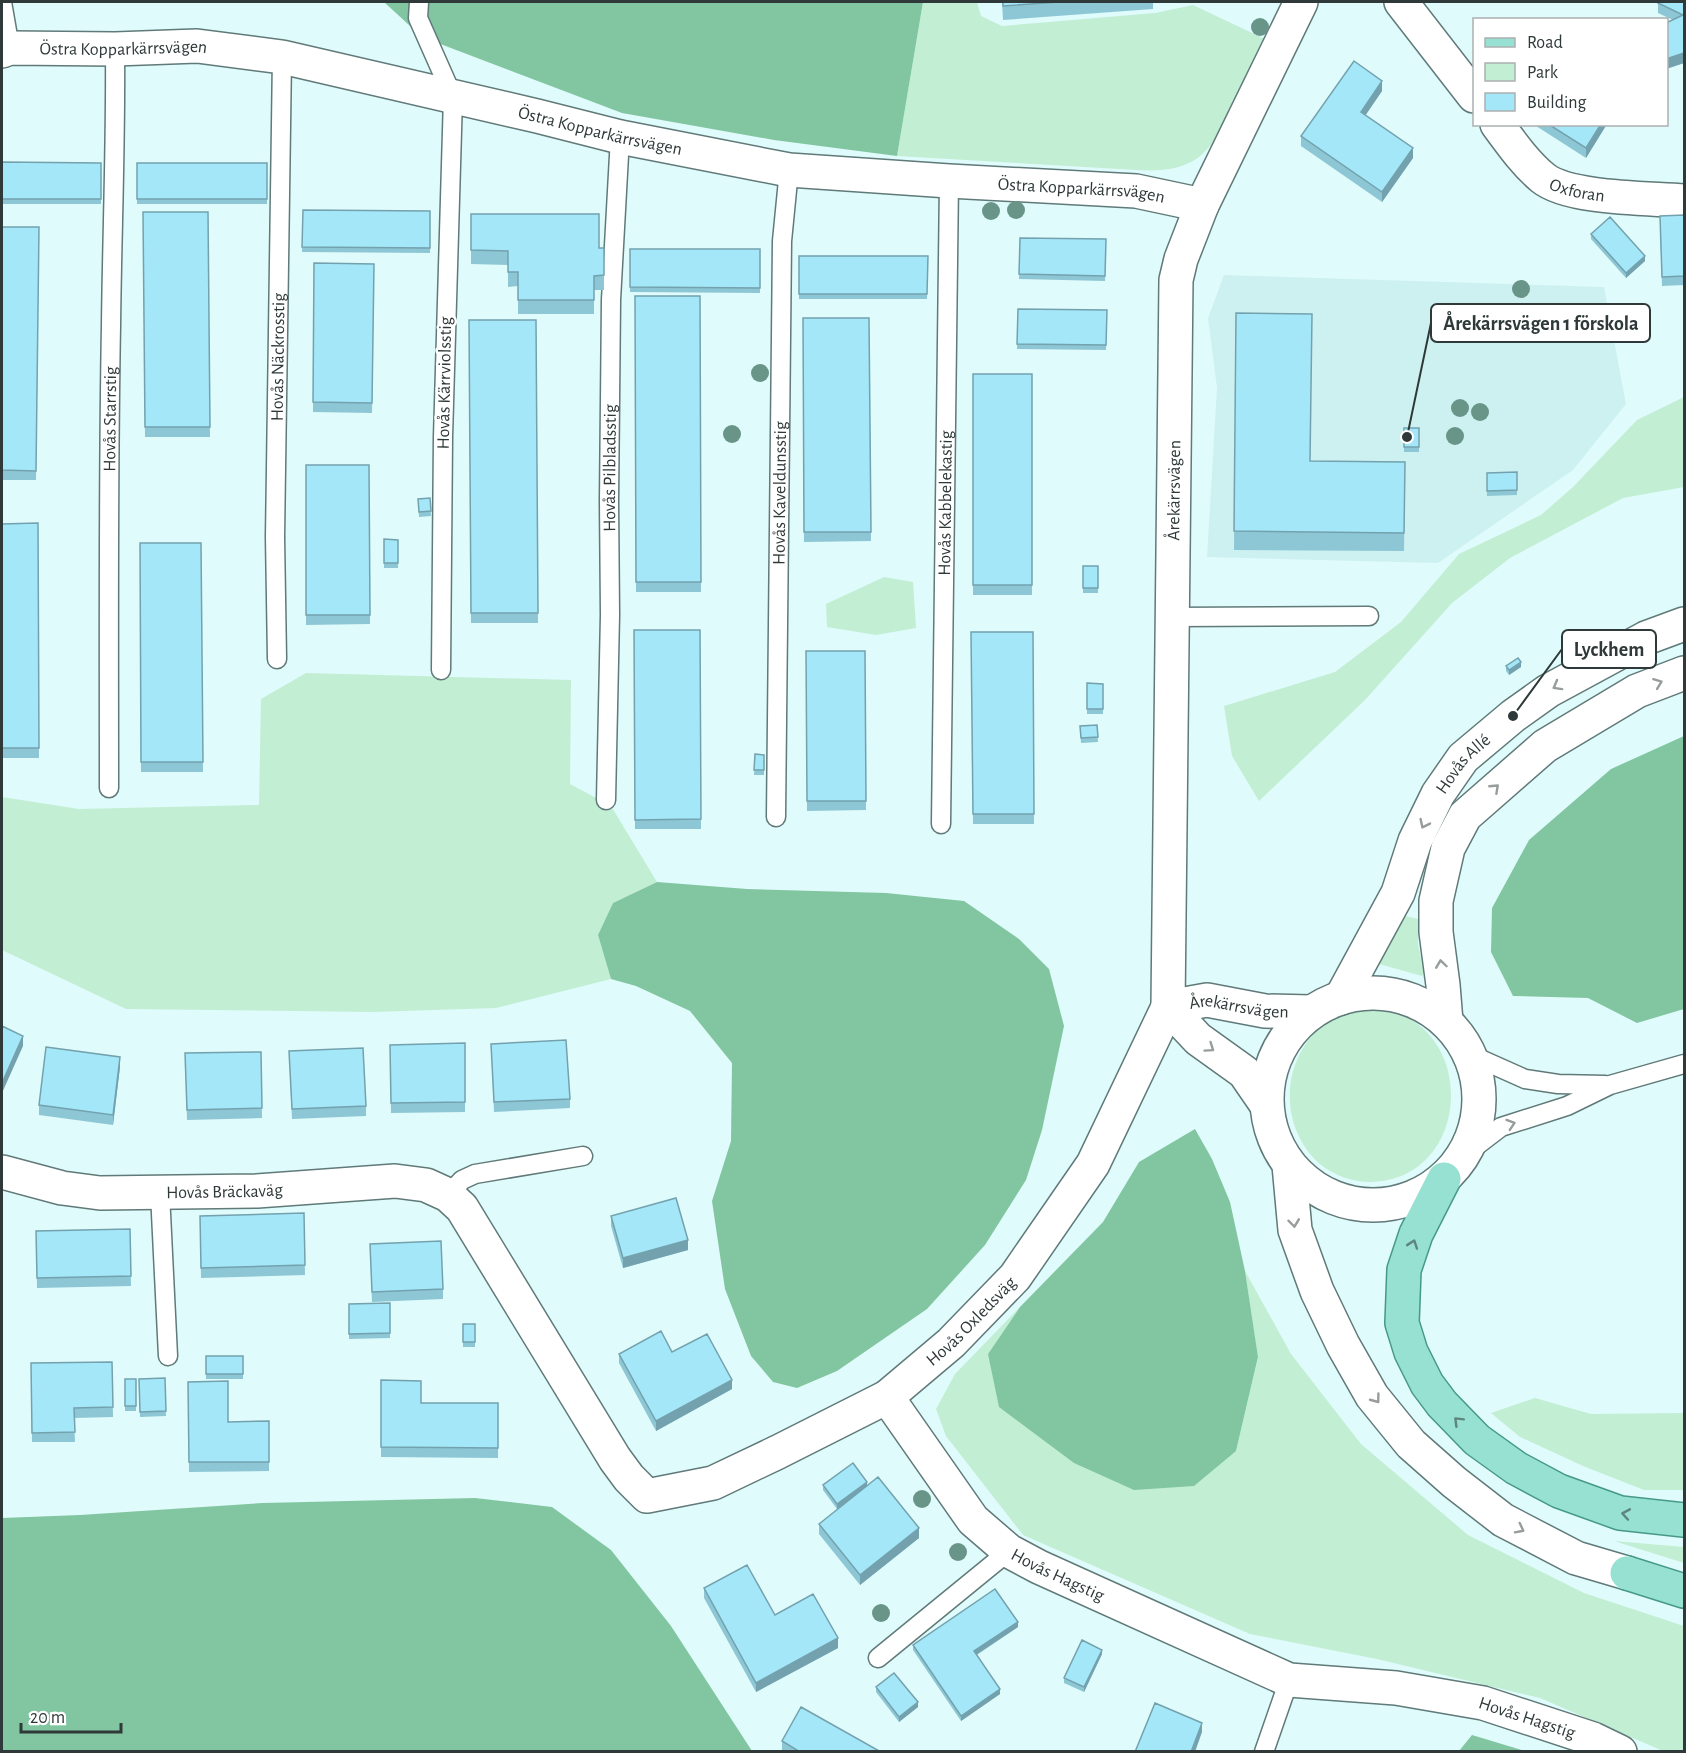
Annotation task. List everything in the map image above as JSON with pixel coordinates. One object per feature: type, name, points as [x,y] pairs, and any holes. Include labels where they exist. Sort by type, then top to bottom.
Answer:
[{"type":"main road","points":[[1454,1167],[1416,1234],[1404,1270],[1402,1323],[1411,1352],[1427,1384],[1442,1404],[1477,1440],[1516,1468],[1559,1491],[1620,1513],[1684,1520]]},
{"type":"main road","points":[[1627,1573],[1684,1591]]},
{"type":"street","name":"Årekärrsvägen","points":[[1266,1104],[1244,1072],[1198,1040],[1168,1007],[1176,280],[1181,259],[1202,205],[1301,2]]},
{"type":"street","points":[[1401,2],[1473,95]]},
{"type":"street","name":"Östra Kopparkärrsvägen","points":[[6,50],[197,46],[282,57],[620,137],[789,170],[949,182],[1136,191],[1202,205]]},
{"type":"street","name":"Oxforan","points":[[1499,126],[1527,162],[1544,179],[1564,188],[1584,194],[1684,201]]},
{"type":"street","name":"Hovås Allé","points":[[1341,998],[1398,893],[1415,841],[1438,794],[1463,758],[1548,690],[1646,638],[1684,624]]},
{"type":"street","name":"Hovås Allé","points":[[1446,1022],[1436,932],[1436,901],[1448,848],[1465,816],[1545,746],[1637,691],[1684,673]]},
{"type":"street","points":[[1378,993],[1397,996],[1423,1006],[1446,1022],[1459,1037],[1469,1054],[1478,1088],[1479,1105],[1471,1140],[1454,1167],[1426,1191],[1407,1200],[1385,1205],[1364,1206],[1322,1193],[1304,1181],[1289,1165],[1273,1137],[1266,1104],[1267,1083],[1282,1043],[1295,1026],[1311,1012],[1341,998],[1378,993]]},
{"type":"street","name":"Årekärrsvägen","points":[[1168,1007],[1207,1000],[1265,1011],[1311,1012]]},
{"type":"street","name":"Hovås Oxledsväg","points":[[647,1496],[714,1483],[887,1397],[951,1343],[1015,1277],[1093,1164],[1168,1007]]},
{"type":"street","points":[[1289,1165],[1295,1230],[1317,1291],[1343,1345],[1372,1396],[1411,1444],[1454,1482],[1503,1520],[1576,1558],[1627,1573]]},
{"type":"street","name":"Hovås Bräckaväg","points":[[2,1172],[62,1188],[100,1193],[257,1191],[395,1181],[426,1185],[448,1195],[462,1208],[615,1459],[629,1478],[647,1496]]},
{"type":"street","name":"Hovås Hagstig","points":[[887,1397],[973,1520],[1009,1551],[1039,1567],[1288,1680],[1396,1689],[1483,1703],[1593,1739],[1620,1752]]},
{"type":"lane","points":[[2,2],[6,50]]},
{"type":"lane","points":[[418,2],[418,18],[453,97]]},
{"type":"lane","name":"Hovås Starrstig","points":[[109,788],[109,506],[116,144],[115,49]]},
{"type":"lane","name":"Hovås Näckrosstig","points":[[277,658],[276,537],[282,57]]},
{"type":"lane","name":"Hovås Kärrviolsstig","points":[[441,670],[443,437],[453,97]]},
{"type":"lane","name":"Hovås Pilbladsstig","points":[[606,800],[610,615],[611,311],[620,137]]},
{"type":"lane","name":"Hovås Kaveldunsstig","points":[[776,817],[782,241],[789,170]]},
{"type":"lane","name":"Hovås Kabbelekastig","points":[[941,824],[949,182]]},
{"type":"lane","points":[[1173,617],[1369,616]]},
{"type":"lane","points":[[1469,1054],[1525,1079],[1558,1084],[1610,1085]]},
{"type":"lane","points":[[1454,1167],[1501,1127],[1567,1106],[1610,1085],[1684,1064]]},
{"type":"lane","points":[[448,1195],[462,1180],[475,1174],[583,1156]]},
{"type":"lane","points":[[160,1193],[168,1356]]},
{"type":"lane","points":[[878,1658],[1009,1551]]},
{"type":"lane","points":[[1263,1752],[1288,1680]]},
{"type":"shaded area","points":[[1224,275],[1604,287],[1626,404],[1573,470],[1438,563],[1207,557],[1217,388],[1208,318]]},
{"type":"green space","points":[[384,2],[923,2],[897,156],[774,140],[622,113],[422,37]]},
{"type":"green space","points":[[923,2],[977,2],[981,16],[1002,26],[1155,13],[1193,5],[1267,40],[1235,108],[1214,142],[1203,154],[1177,167],[1164,170],[1143,170],[897,156]]},
{"type":"green space","points":[[1684,397],[1684,487],[1623,498],[1510,558],[1452,603],[1365,700],[1259,801],[1232,756],[1224,706],[1335,672],[1401,622],[1459,554],[1541,515],[1573,487],[1637,420]]},
{"type":"green space","points":[[884,577],[913,582],[916,628],[876,635],[827,627],[826,604]]},
{"type":"green space","points":[[306,673],[571,680],[570,784],[611,806],[657,882],[613,903],[598,935],[611,979],[496,1008],[372,1012],[126,1009],[2,950],[2,797],[79,809],[259,805],[261,699]]},
{"type":"green space","points":[[1684,736],[1684,1009],[1637,1023],[1588,998],[1513,996],[1491,952],[1492,908],[1529,840],[1611,769]]},
{"type":"green space","points":[[657,882],[747,889],[886,893],[964,901],[1019,939],[1049,969],[1064,1026],[1042,1130],[1026,1180],[985,1245],[927,1309],[837,1371],[797,1388],[773,1382],[751,1356],[725,1289],[712,1201],[731,1141],[732,1063],[690,1011],[636,986],[611,979],[598,935],[613,903]]},
{"type":"green space","points":[[1405,916],[1418,919],[1418,944],[1424,972],[1422,976],[1379,964]]},
{"type":"green space","points":[[1358,1009],[1381,1009],[1413,1021],[1435,1043],[1448,1071],[1451,1101],[1444,1131],[1429,1157],[1404,1175],[1370,1182],[1343,1177],[1319,1163],[1307,1150],[1296,1130],[1290,1108],[1290,1086],[1295,1065],[1304,1046],[1318,1029],[1336,1017]]},
{"type":"green space","points":[[1195,1129],[1212,1159],[1230,1202],[1245,1271],[1258,1357],[1236,1451],[1194,1486],[1134,1490],[1074,1463],[999,1407],[988,1354],[1020,1307],[1103,1222],[1139,1162]]},
{"type":"green space","points":[[1245,1271],[1291,1354],[1361,1444],[1468,1535],[1584,1593],[1684,1626],[1684,1751],[1663,1751],[1540,1698],[1377,1659],[1250,1634],[1023,1535],[946,1436],[936,1409],[955,1374],[1020,1307],[988,1354],[1236,1451],[1258,1358]]},
{"type":"green space","points":[[1535,1398],[1591,1414],[1684,1413],[1684,1490],[1644,1490],[1583,1466],[1520,1437],[1491,1413]]},
{"type":"green space","points":[[475,1498],[552,1507],[611,1550],[671,1626],[752,1751],[2,1751],[2,1518],[263,1503]]},
{"type":"green space","points":[[1614,1541],[1684,1547],[1684,1563]]},
{"type":"green space","points":[[1472,1735],[1525,1751],[1459,1751]]},
{"type":"building","points":[[1003,2],[1059,2],[1003,6]]},
{"type":"building","points":[[1684,2],[1684,53],[1668,58],[1668,22],[1683,15],[1658,3]]},
{"type":"building","points":[[1354,61],[1382,81],[1361,112],[1413,148],[1382,192],[1301,136]]},
{"type":"building","points":[[1551,126],[1600,126],[1586,148]]},
{"type":"building","points":[[2,162],[101,163],[101,199],[2,199]]},
{"type":"building","points":[[137,163],[267,163],[267,199],[137,199]]},
{"type":"building","points":[[303,210],[430,211],[430,248],[302,247]]},
{"type":"building","points":[[143,212],[208,212],[210,427],[145,427]]},
{"type":"building","points":[[471,214],[599,214],[599,248],[604,248],[604,275],[594,276],[594,300],[518,300],[518,272],[508,272],[508,251],[471,250]]},
{"type":"building","points":[[1684,215],[1684,276],[1662,277],[1660,216]]},
{"type":"building","points":[[1610,217],[1645,256],[1626,273],[1591,234]]},
{"type":"building","points":[[2,227],[39,227],[36,471],[2,470]]},
{"type":"building","points":[[1020,238],[1106,239],[1105,276],[1019,274]]},
{"type":"building","points":[[630,249],[760,249],[760,288],[630,287]]},
{"type":"building","points":[[799,256],[928,256],[927,294],[799,294]]},
{"type":"building","points":[[314,263],[374,264],[372,403],[313,402]]},
{"type":"building","points":[[635,296],[700,296],[701,582],[636,582]]},
{"type":"building","points":[[1018,309],[1107,310],[1106,345],[1017,344]]},
{"type":"building","points":[[1236,313],[1312,314],[1310,461],[1405,462],[1404,533],[1234,531]]},
{"type":"building","points":[[803,318],[869,318],[871,532],[804,532]]},
{"type":"building","points":[[469,320],[536,320],[538,613],[471,613]]},
{"type":"building","points":[[973,374],[1032,374],[1032,585],[973,585]]},
{"type":"building","points":[[1404,428],[1419,428],[1419,447],[1404,447]]},
{"type":"building","points":[[306,465],[369,465],[370,615],[306,615]]},
{"type":"building","points":[[1517,472],[1517,490],[1487,491],[1487,473]]},
{"type":"building","points":[[430,498],[431,511],[419,512],[418,499]]},
{"type":"building","points":[[38,523],[39,748],[2,748],[2,524]]},
{"type":"building","points":[[384,539],[398,540],[398,563],[384,563]]},
{"type":"building","points":[[140,543],[201,543],[203,762],[141,762]]},
{"type":"building","points":[[1083,566],[1098,566],[1098,588],[1083,588]]},
{"type":"building","points":[[634,630],[700,630],[701,819],[635,820]]},
{"type":"building","points":[[971,632],[1033,632],[1034,814],[973,814]]},
{"type":"building","points":[[806,651],[865,651],[866,801],[807,801]]},
{"type":"building","points":[[1518,658],[1521,662],[1509,670],[1506,666]]},
{"type":"building","points":[[1087,683],[1103,684],[1103,709],[1087,709]]},
{"type":"building","points":[[1097,725],[1098,737],[1081,738],[1080,726]]},
{"type":"building","points":[[755,754],[764,755],[764,770],[754,770]]},
{"type":"building","points":[[2,1026],[23,1036],[2,1083]]},
{"type":"building","points":[[566,1040],[570,1099],[494,1102],[491,1044]]},
{"type":"building","points":[[465,1043],[465,1102],[391,1103],[390,1045]]},
{"type":"building","points":[[46,1047],[120,1057],[113,1115],[39,1105]]},
{"type":"building","points":[[363,1048],[366,1106],[292,1109],[289,1051]]},
{"type":"building","points":[[261,1052],[262,1108],[187,1110],[185,1053]]},
{"type":"building","points":[[676,1198],[688,1240],[623,1258],[611,1216]]},
{"type":"building","points":[[304,1213],[305,1265],[201,1268],[200,1216]]},
{"type":"building","points":[[130,1229],[131,1276],[37,1278],[36,1231]]},
{"type":"building","points":[[441,1241],[443,1289],[372,1292],[370,1244]]},
{"type":"building","points":[[390,1303],[390,1333],[349,1334],[349,1304]]},
{"type":"building","points":[[463,1324],[475,1324],[475,1342],[463,1342]]},
{"type":"building","points":[[661,1331],[672,1352],[707,1334],[732,1380],[656,1421],[619,1354]]},
{"type":"building","points":[[206,1356],[243,1356],[243,1374],[206,1374]]},
{"type":"building","points":[[112,1362],[113,1407],[74,1408],[75,1432],[32,1433],[31,1363]]},
{"type":"building","points":[[165,1378],[166,1411],[140,1412],[139,1379]]},
{"type":"building","points":[[125,1379],[136,1379],[136,1406],[125,1406]]},
{"type":"building","points":[[381,1380],[421,1381],[421,1403],[498,1403],[498,1448],[381,1447]]},
{"type":"building","points":[[228,1381],[228,1422],[269,1421],[269,1462],[189,1462],[188,1382]]},
{"type":"building","points":[[853,1463],[867,1482],[837,1504],[823,1485]]},
{"type":"building","points":[[878,1477],[919,1528],[860,1575],[819,1524]]},
{"type":"building","points":[[747,1565],[775,1615],[813,1594],[838,1638],[756,1683],[704,1588]]},
{"type":"building","points":[[995,1589],[1018,1622],[974,1651],[1000,1689],[961,1716],[913,1645]]},
{"type":"building","points":[[1082,1640],[1102,1650],[1084,1687],[1064,1678]]},
{"type":"building","points":[[894,1673],[918,1702],[899,1717],[876,1687]]},
{"type":"building","points":[[1155,1703],[1202,1723],[1191,1752],[1135,1752]]},
{"type":"building","points":[[801,1707],[881,1752],[800,1752],[782,1741]]},
{"type":"place","name":"Årekärrsvägen 1 förskola","points":[[1407,437]]},
{"type":"place","name":"Lyckhem","points":[[1513,716]]}]
